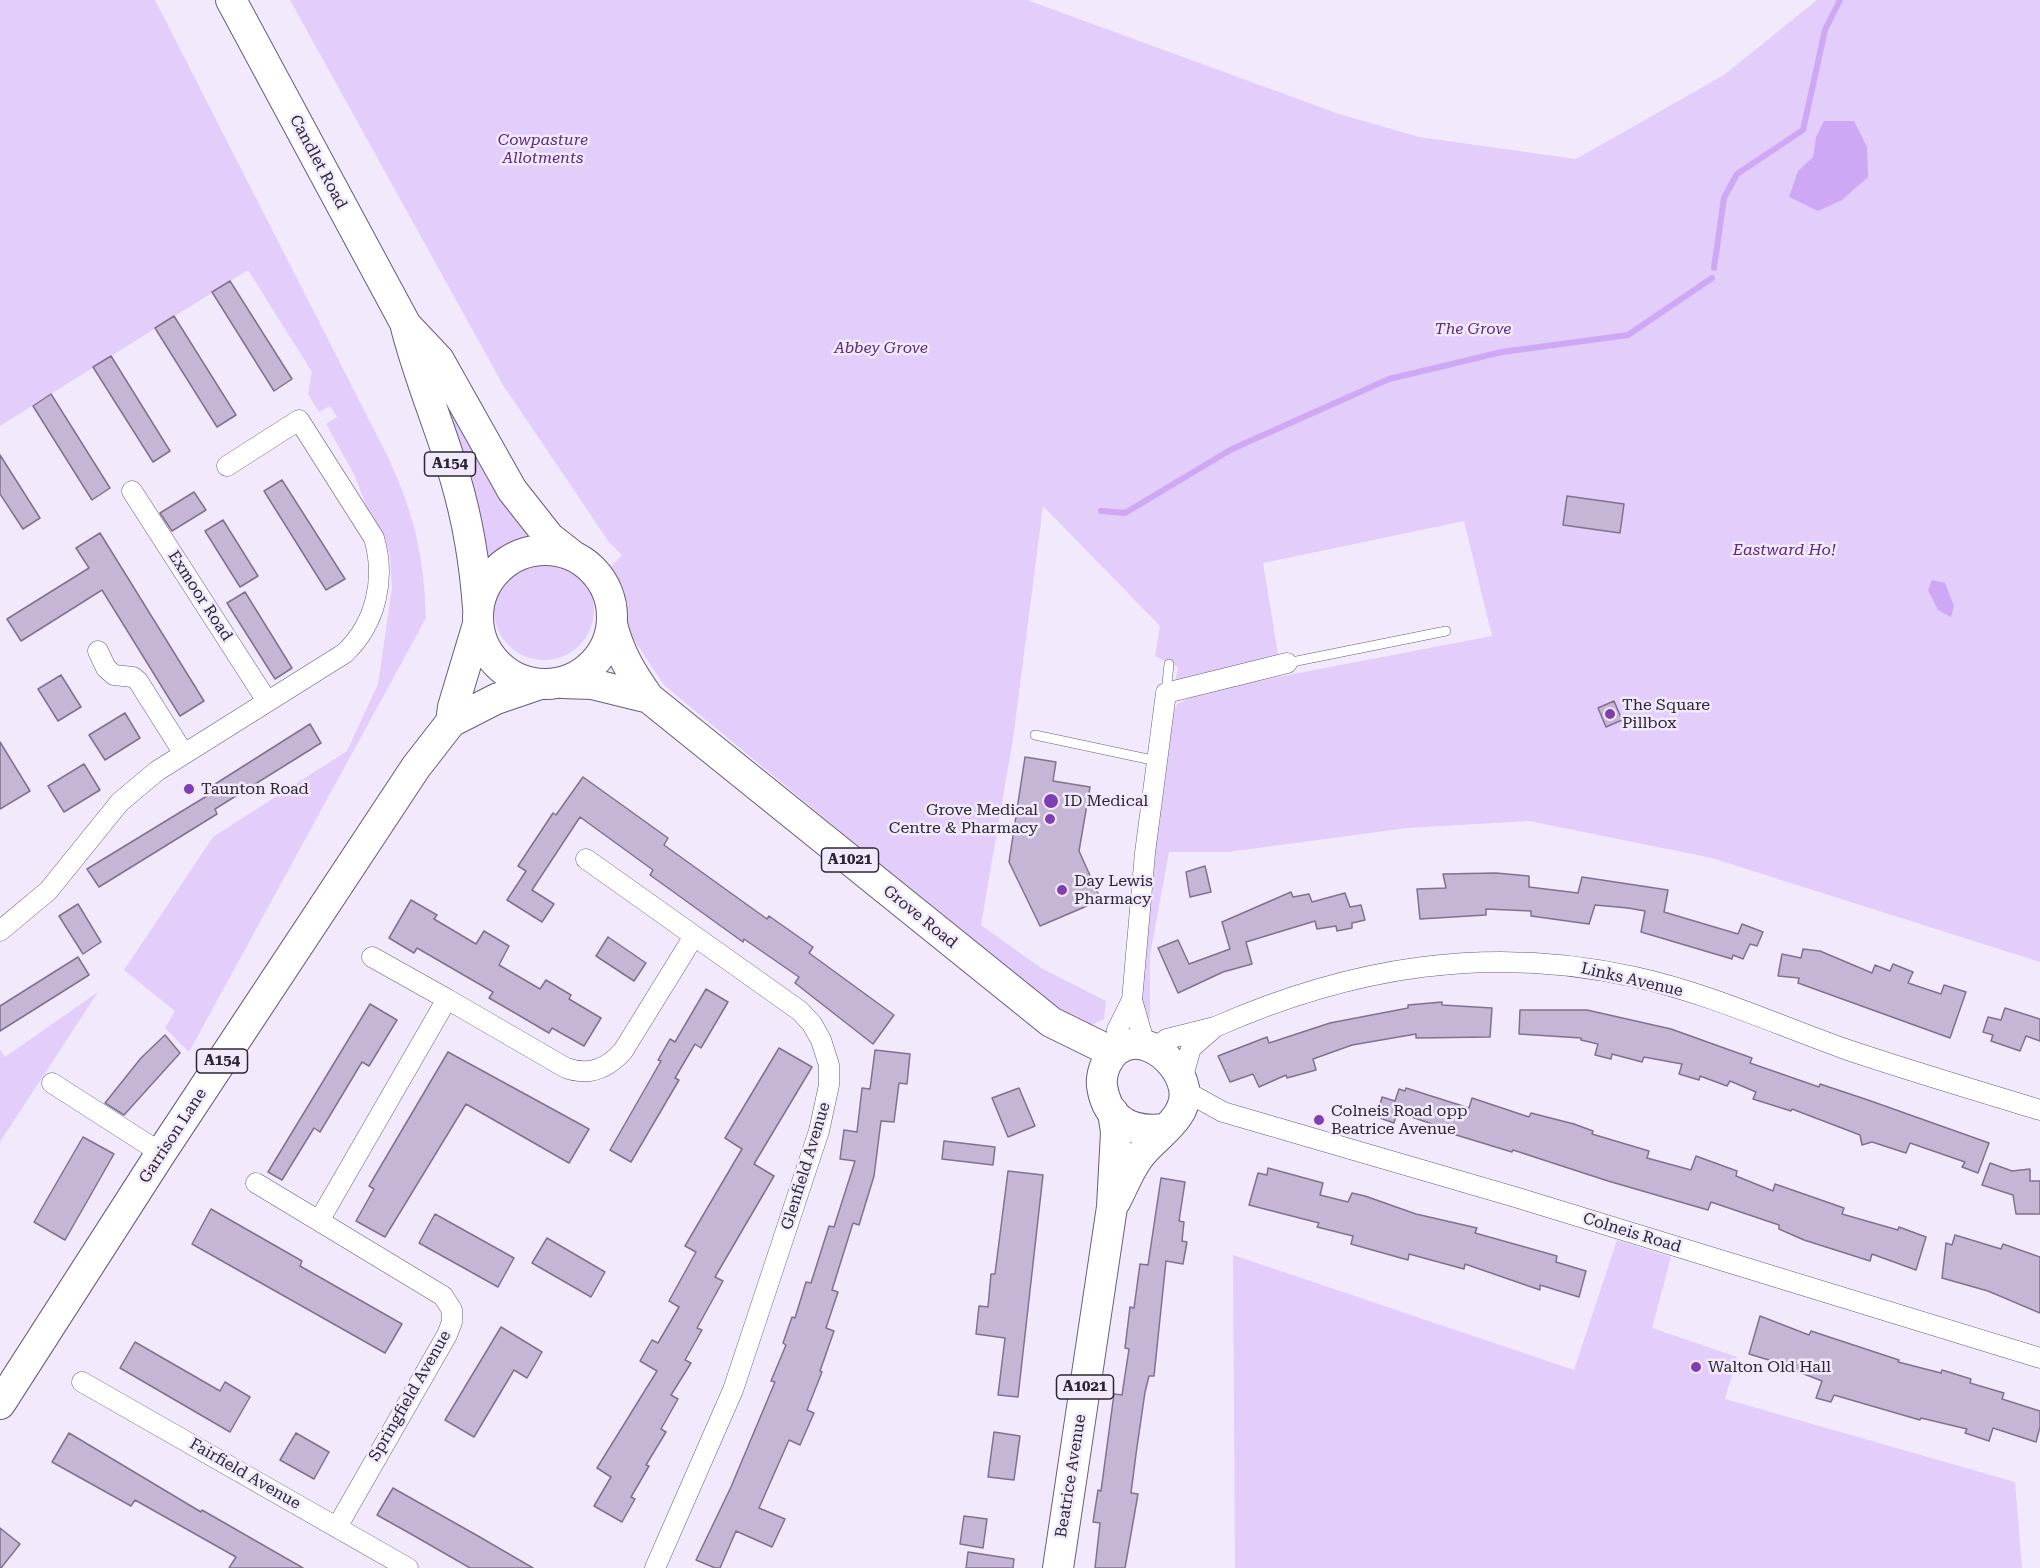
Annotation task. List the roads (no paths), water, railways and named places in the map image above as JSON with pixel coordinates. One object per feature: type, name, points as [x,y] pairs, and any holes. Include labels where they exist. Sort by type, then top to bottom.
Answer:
[{"type":"main road","name":"Candlet Road","points":[[231,0],[405,324],[414,360],[444,442],[465,518],[478,616]]},
{"type":"main road","name":"Candlet Road","points":[[405,324],[439,360],[512,490],[549,537],[573,556]]},
{"type":"main road","points":[[549,550],[573,556],[589,566],[602,582],[611,602],[612,624],[609,638],[596,662],[580,675],[549,684],[513,676],[502,669],[486,649],[478,616],[486,585],[493,574],[512,558],[524,553],[549,550]]},
{"type":"main road","name":"Garrison Lane","points":[[451,722],[478,616]]},
{"type":"main road","name":"Grove Road","points":[[612,624],[617,646],[628,668],[649,698],[1051,1022],[1107,1100]]},
{"type":"main road","name":"Garrison Lane","points":[[0,1404],[161,1153],[416,767],[451,722],[496,699],[549,684]]},
{"type":"main road","name":"Grove Road","points":[[549,684],[592,684],[649,698]]},
{"type":"main road","name":"Grove Road","points":[[1051,1022],[1132,1048]]},
{"type":"main road","points":[[1132,1048],[1177,1070],[1183,1085],[1183,1106],[1167,1126],[1137,1130],[1125,1124],[1107,1100],[1102,1074],[1132,1048]]},
{"type":"main road","name":"Beatrice Avenue","points":[[1058,1568],[1112,1207],[1116,1132],[1107,1100]]},
{"type":"main road","name":"Beatrice Avenue","points":[[1112,1207],[1137,1159],[1167,1126]]},
{"type":"street","points":[[0,932],[48,891],[120,802],[157,771],[345,653],[359,640],[374,610],[377,594],[378,554],[374,538],[299,420],[227,466]]},
{"type":"street","name":"Exmoor Road","points":[[132,491],[267,701]]},
{"type":"street","points":[[98,651],[106,668],[114,675],[133,677],[138,681],[184,754]]},
{"type":"street","points":[[1132,1048],[1132,1000],[1145,853],[1166,693],[1287,663]]},
{"type":"street","name":"Glenfield Avenue","points":[[586,859],[807,1018],[824,1048],[830,1072],[819,1131],[733,1390],[655,1568]]},
{"type":"street","points":[[372,957],[566,1068],[580,1072],[595,1071],[612,1063],[623,1051],[694,936]]},
{"type":"street","name":"Links Avenue","points":[[1132,1048],[1215,1027],[1298,994],[1373,974],[1425,965],[1483,961],[1575,966],[1636,977],[1700,995],[1885,1062],[2040,1110]]},
{"type":"street","points":[[319,1221],[447,999]]},
{"type":"street","points":[[1132,1000],[1117,1030],[1132,1048]]},
{"type":"street","name":"Links Avenue","points":[[1183,1085],[1191,1048],[1215,1027]]},
{"type":"street","points":[[52,1083],[161,1153]]},
{"type":"street","name":"Colneis Road","points":[[1183,1085],[1223,1112],[1515,1197],[2040,1358]]},
{"type":"street","name":"Colneis Road","points":[[1167,1126],[1184,1116],[1223,1112]]},
{"type":"street","name":"Springfield Avenue","points":[[256,1184],[435,1290],[443,1296],[452,1310],[452,1323],[440,1347],[383,1442],[337,1527]]},
{"type":"street","name":"Fairfield Avenue","points":[[82,1382],[408,1568]]},
{"type":"lane","points":[[1287,663],[1446,631]]},
{"type":"lane","points":[[1166,693],[1169,664]]},
{"type":"lane","points":[[1035,735],[1157,761]]},
{"type":"waterway","points":[[1714,268],[1724,198],[1737,174],[1803,130],[1825,30],[1840,0]]},
{"type":"waterway","points":[[1101,511],[1125,513],[1232,449],[1389,379],[1502,352],[1628,335],[1712,278]]},
{"type":"place","name":"The Square Pillbox","points":[[1610,714]]},
{"type":"place","name":"Taunton Road","points":[[189,789]]},
{"type":"place","name":"ID Medical","points":[[1051,801]]},
{"type":"place","name":"Grove Medical Centre & Pharmacy","points":[[1050,819]]},
{"type":"place","name":"Day Lewis Pharmacy","points":[[1062,890]]},
{"type":"place","name":"Colneis Road opp Beatrice Avenue","points":[[1319,1120]]},
{"type":"place","name":"Walton Old Hall","points":[[1696,1367]]},
{"type":"park label","name":"Cowpasture Allotments","points":[[543,149]]},
{"type":"park label","name":"The Grove","points":[[1473,329]]},
{"type":"park label","name":"Abbey Grove","points":[[881,348]]},
{"type":"park label","name":"Eastward Ho!","points":[[1784,550]]}]
